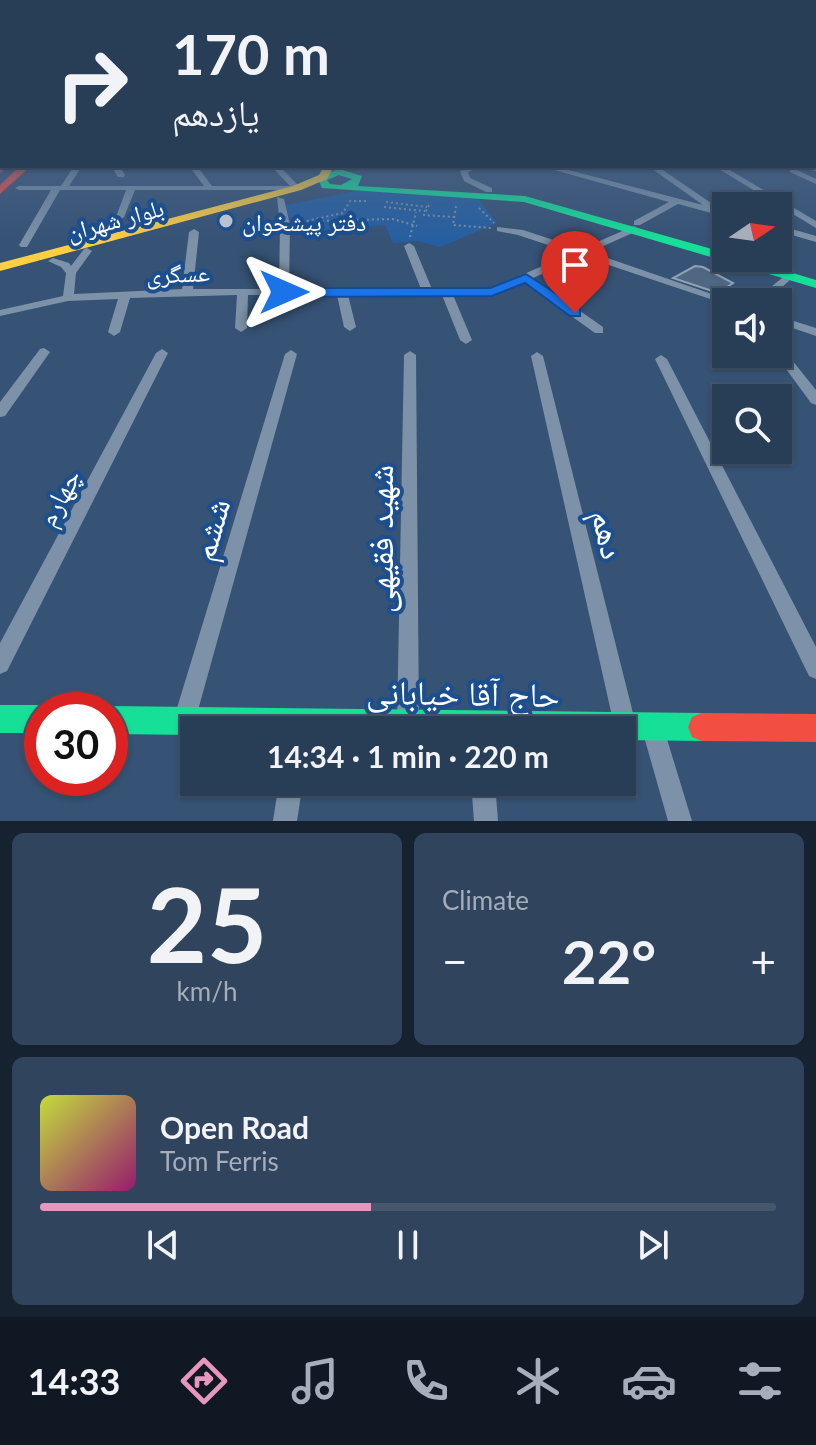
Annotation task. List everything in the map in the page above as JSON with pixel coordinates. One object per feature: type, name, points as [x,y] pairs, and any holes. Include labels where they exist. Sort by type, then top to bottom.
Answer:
[{"type":"street","points":[[0,191],[24,168]]},
{"type":"street","points":[[24,245],[76,168]]},
{"type":"street","points":[[116,168],[121,175]]},
{"type":"street","points":[[195,168],[209,187]]},
{"type":"street","points":[[277,168],[295,185]]},
{"type":"street","points":[[460,183],[478,168]]},
{"type":"street","points":[[551,168],[712,210]]},
{"type":"street","points":[[587,168],[603,182]]},
{"type":"street","points":[[655,168],[712,206]]},
{"type":"street","points":[[721,168],[816,224]]},
{"type":"street","points":[[793,170],[816,182]]},
{"type":"street","name":"بلوار شهران","points":[[0,267],[254,193],[340,176],[525,199],[712,245]]},
{"type":"street","name":"بلوار شهران","points":[[0,276],[280,199],[340,176],[392,184],[460,183],[548,198],[712,252]]},
{"type":"street","points":[[120,217],[132,187]]},
{"type":"street","points":[[168,203],[169,187]]},
{"type":"street","points":[[19,188],[209,187],[254,193]]},
{"type":"street","points":[[280,199],[285,225],[284,292]]},
{"type":"street","name":"عسگری","points":[[0,313],[68,298],[187,292],[492,292],[635,226],[677,201]]},
{"type":"street","points":[[500,229],[520,232],[712,296]]},
{"type":"street","points":[[187,292],[194,232]]},
{"type":"street","points":[[792,232],[816,239]]},
{"type":"street","points":[[409,246],[428,293]]},
{"type":"street","points":[[68,298],[71,273],[87,251]]},
{"type":"street","points":[[53,261],[65,265],[71,273]]},
{"type":"street","points":[[792,269],[816,276]]},
{"type":"street","name":"بلوار شهران","points":[[775,272],[816,284]]},
{"type":"street","points":[[775,288],[788,276]]},
{"type":"street","points":[[526,278],[599,330]]},
{"type":"street","points":[[241,328],[243,292]]},
{"type":"street","points":[[342,293],[350,327]]},
{"type":"street","points":[[447,293],[466,340]]},
{"type":"street","points":[[114,332],[125,295]]},
{"type":"street","points":[[792,324],[816,332]]},
{"type":"street","points":[[0,412],[44,352]]},
{"type":"street","name":"چهارم","points":[[0,664],[162,353]]},
{"type":"street","name":"ششم","points":[[185,716],[291,354]]},
{"type":"street","name":"شهید فقیهی","points":[[408,716],[410,355]]},
{"type":"street","name":"دهم","points":[[537,356],[623,716]]},
{"type":"street","points":[[661,359],[816,669]]},
{"type":"street","points":[[792,368],[816,400]]},
{"type":"street","points":[[0,719],[24,719]]},
{"type":"street","name":"حاج آقا خیابانی","points":[[128,720],[180,721]]},
{"type":"street","name":"حاج آقا خیابانی","points":[[636,726],[816,728]]},
{"type":"street","points":[[652,726],[680,821]]},
{"type":"street","points":[[285,821],[289,796]]},
{"type":"street","points":[[484,796],[486,821]]},
{"type":"path","points":[[460,183],[453,225],[500,229]]},
{"type":"path","points":[[285,225],[343,213],[350,201],[368,199]]},
{"type":"path","points":[[378,200],[386,202],[382,212]]},
{"type":"path","points":[[430,204],[424,215],[454,217]]},
{"type":"path","points":[[384,207],[426,211]]},
{"type":"path","points":[[479,208],[500,229]]},
{"type":"path","points":[[409,246],[417,210]]},
{"type":"path","points":[[312,220],[393,219],[417,226]]},
{"type":"shaded area","points":[[365,189],[478,198],[497,223],[440,247],[417,241],[393,243],[385,225],[302,233],[299,216],[282,218],[281,206]]},
{"type":"building","points":[[695,266],[733,283],[726,288],[712,288],[712,291],[673,278]]},
{"type":"traffic: fast","points":[[342,188],[353,185],[358,178],[339,172],[321,179],[326,186],[336,188],[525,199],[712,253]]},
{"type":"traffic: fast","points":[[776,272],[816,284]]},
{"type":"traffic: fast","points":[[0,719],[24,719]]},
{"type":"traffic: fast","points":[[128,720],[702,727]]},
{"type":"traffic: slow","points":[[0,267],[297,188],[323,177],[327,170]]},
{"type":"traffic: jam","points":[[0,191],[24,168]]},
{"type":"traffic: jam","points":[[702,727],[816,728]]},
{"type":"place","name":"دفتر پیشخوان","points":[[226,221]]},
{"type":"route","points":[[284,292],[492,292],[526,278],[575,313]]}]
